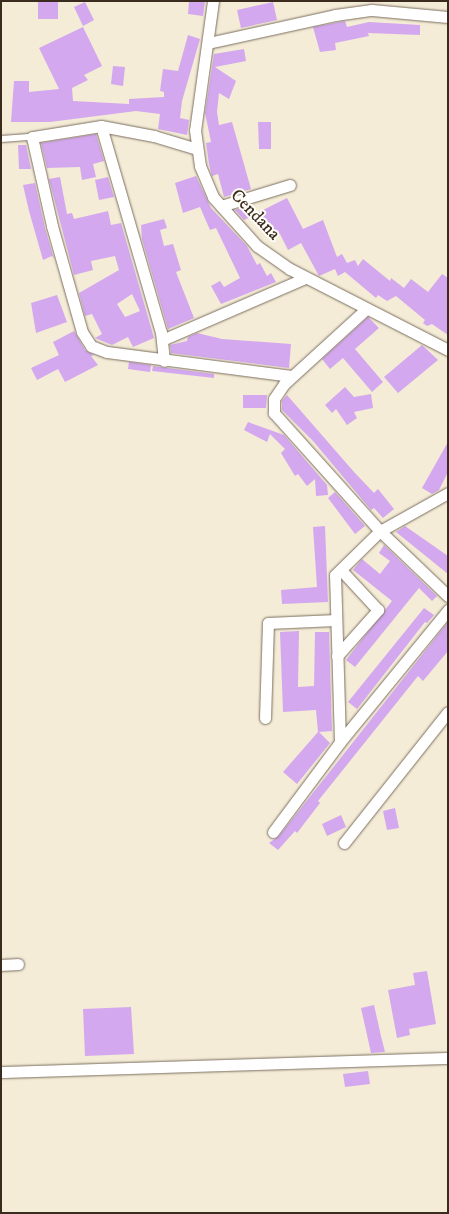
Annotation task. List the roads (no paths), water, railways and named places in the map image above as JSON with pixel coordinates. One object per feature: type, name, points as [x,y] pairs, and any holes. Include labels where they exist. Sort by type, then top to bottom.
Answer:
[{"type":"street","name":"Cendana","points":[[213,1],[197,106],[197,149],[207,186],[221,206],[257,246],[305,278],[365,310],[448,350]]},
{"type":"street","points":[[208,43],[371,6],[448,16]]},
{"type":"street","points":[[101,126],[162,340],[164,361]]},
{"type":"street","points":[[197,149],[149,135],[101,126],[32,137],[52,226],[85,340],[101,351],[164,361],[292,376]]},
{"type":"street","points":[[221,206],[290,185]]},
{"type":"street","points":[[162,340],[305,278]]},
{"type":"street","points":[[365,310],[292,376],[274,399],[276,418],[380,531],[448,596]]},
{"type":"street","points":[[340,742],[335,576],[380,531],[448,493]]},
{"type":"street","points":[[337,656],[378,610],[341,570]]},
{"type":"street","points":[[273,832],[340,742],[448,610]]},
{"type":"street","points":[[265,718],[268,623],[336,620]]},
{"type":"street","points":[[344,843],[448,712]]},
{"type":"street","points":[[1,965],[18,964]]},
{"type":"street","points":[[1,1072],[448,1058]]},
{"type":"lane","points":[[1,139],[32,137]]}]
